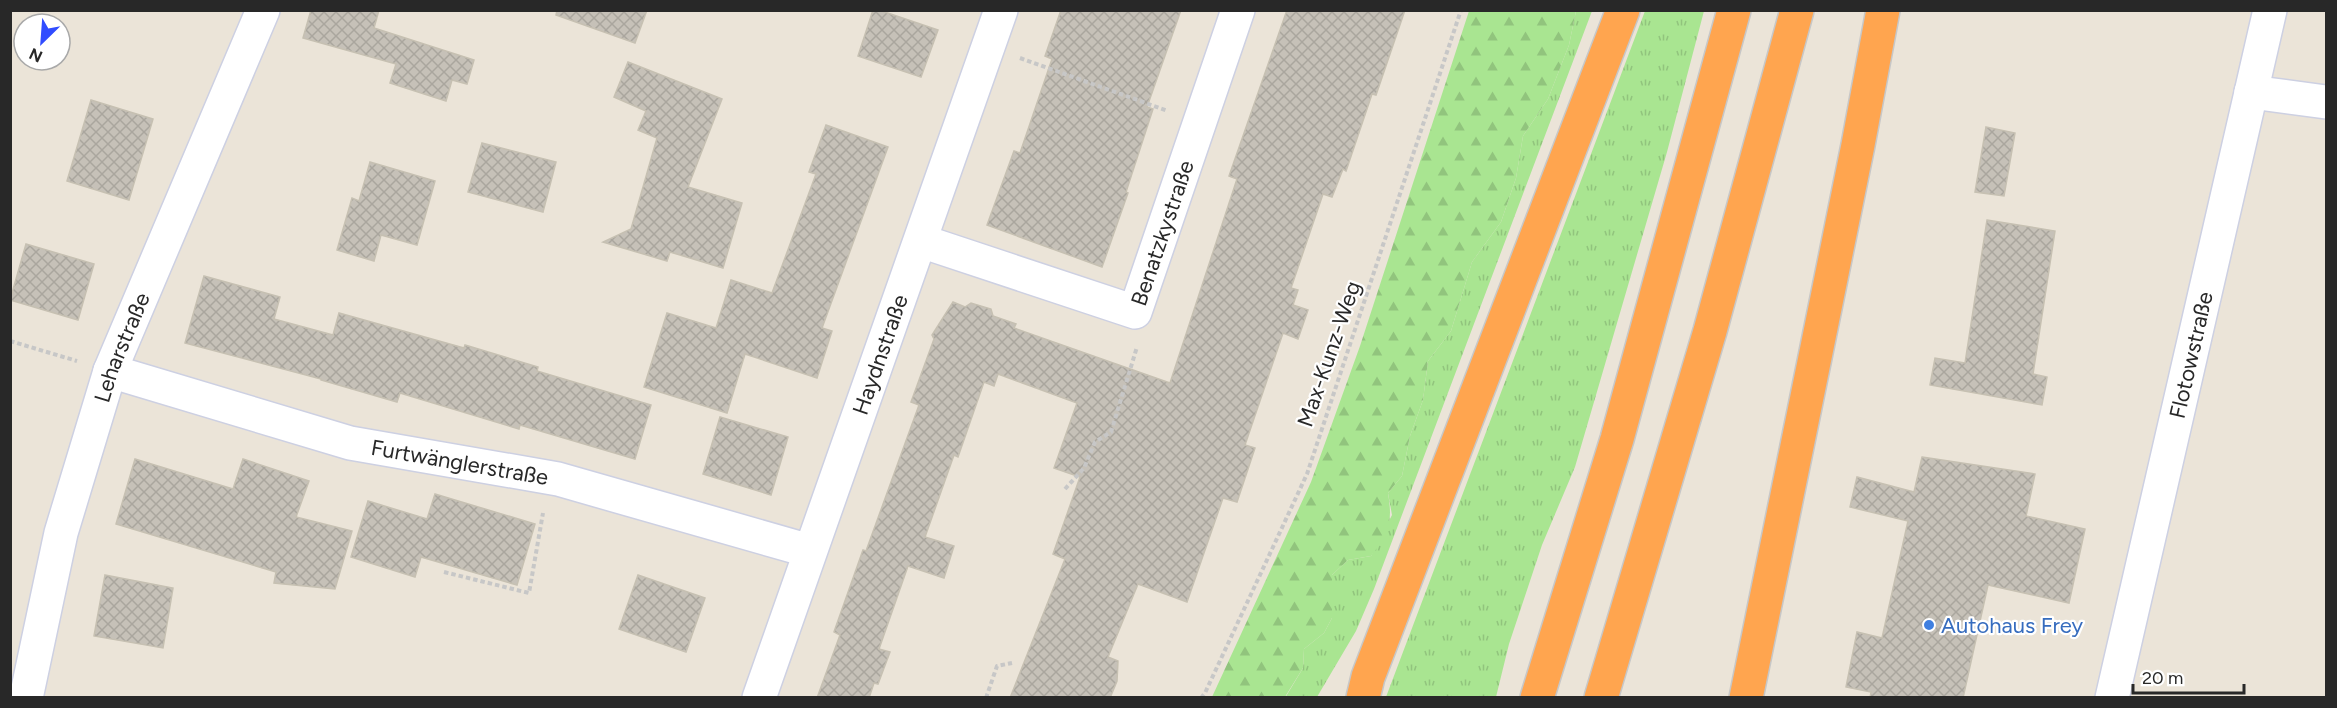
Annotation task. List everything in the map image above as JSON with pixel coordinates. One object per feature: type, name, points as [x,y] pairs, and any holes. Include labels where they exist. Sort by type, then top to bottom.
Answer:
[{"type":"highway","points":[[1361,691],[1623,10]]},
{"type":"highway","points":[[1537,698],[1620,429],[1734,10]]},
{"type":"highway","points":[[1601,698],[1707,342],[1797,10]]},
{"type":"highway","points":[[1747,696],[1883,10]]},
{"type":"street","name":"Leharstraße","points":[[26,698],[61,533],[110,371],[263,10]]},
{"type":"street","name":"Haydnstraße","points":[[759,698],[1001,10]]},
{"type":"street","name":"Benatzkystraße","points":[[921,241],[1135,312],[1238,10]]},
{"type":"street","name":"Flotowstraße","points":[[2112,698],[2270,10]]},
{"type":"street","points":[[2252,92],[2326,102]]},
{"type":"street","name":"Furtwänglerstraße","points":[[110,371],[350,443],[550,478],[810,551]]},
{"type":"path","name":"Max-Kunz-Weg","points":[[1201,698],[1306,474],[1461,10]]},
{"type":"path","points":[[988,47],[1200,123]]},
{"type":"path","points":[[1065,489],[1084,468],[1095,442],[1111,432],[1137,347],[1135,312]]},
{"type":"path","points":[[10,341],[110,371]]},
{"type":"path","points":[[444,572],[529,592],[550,478]]},
{"type":"path","points":[[986,698],[997,666],[1012,663]]},
{"type":"green space","points":[[1469,11],[1576,11],[1569,45],[1548,99],[1523,136],[1516,178],[1501,222],[1472,262],[1451,331],[1428,361],[1423,400],[1410,436],[1402,476],[1388,493],[1390,520],[1386,534],[1371,556],[1348,560],[1332,575],[1332,618],[1324,633],[1304,649],[1303,668],[1285,697],[1212,697],[1311,482],[1360,346]]},
{"type":"green space","points":[[1576,11],[1592,11],[1374,589],[1356,631],[1317,697],[1285,698],[1303,668],[1304,649],[1324,633],[1332,618],[1332,575],[1348,560],[1371,556],[1392,515],[1388,493],[1402,476],[1410,436],[1423,400],[1428,361],[1451,331],[1472,262],[1501,222],[1516,178],[1523,136],[1548,99],[1569,45]]},
{"type":"green space","points":[[1645,11],[1704,11],[1667,152],[1575,467],[1542,545],[1509,644],[1496,697],[1386,697]]},
{"type":"building","points":[[311,10],[379,10],[374,28],[474,60],[467,84],[452,80],[446,101],[390,83],[396,64],[303,38]]},
{"type":"building","points":[[557,10],[647,10],[635,43],[556,15]]},
{"type":"building","points":[[873,10],[938,30],[921,77],[858,56]]},
{"type":"building","points":[[1061,10],[1181,10],[1147,107],[1153,109],[1126,192],[1128,193],[1102,267],[987,225],[1014,151],[1020,153],[1052,59],[1045,56]]},
{"type":"building","points":[[1287,10],[1405,10],[1376,95],[1372,94],[1346,171],[1343,169],[1332,197],[1323,194],[1291,288],[1298,290],[1293,305],[1308,310],[1298,339],[1283,333],[1245,445],[1255,448],[1237,502],[1223,498],[1187,602],[1138,584],[1108,657],[1118,661],[1117,681],[1110,698],[1010,698],[1065,559],[1053,554],[1080,477],[1054,468],[1077,403],[998,374],[994,386],[984,382],[958,457],[954,455],[925,537],[954,546],[944,578],[908,566],[879,649],[890,652],[878,684],[874,683],[869,698],[817,698],[840,635],[834,632],[919,405],[911,402],[934,339],[932,335],[953,302],[965,307],[971,303],[991,309],[993,316],[1016,324],[1014,328],[1170,383],[1237,179],[1229,176]]},
{"type":"building","points":[[628,62],[722,99],[688,187],[742,203],[723,268],[670,252],[667,261],[603,242],[631,229],[657,138],[638,130],[646,111],[614,97]]},
{"type":"building","points":[[91,100],[153,119],[129,200],[67,181]]},
{"type":"building","points":[[826,125],[888,147],[822,328],[832,331],[817,378],[745,354],[727,413],[644,387],[667,313],[716,328],[731,280],[772,293],[816,174],[809,172]]},
{"type":"building","points":[[1986,127],[2015,133],[2004,196],[1975,192]]},
{"type":"building","points":[[482,143],[556,162],[543,212],[468,192]]},
{"type":"building","points":[[370,162],[435,181],[417,245],[381,235],[374,261],[337,250],[352,198],[359,201]]},
{"type":"building","points":[[1987,220],[2055,231],[2033,374],[2047,377],[2042,405],[1930,385],[1935,358],[1965,363]]},
{"type":"building","points":[[26,244],[94,264],[78,320],[10,300]]},
{"type":"building","points":[[204,276],[280,297],[274,319],[333,335],[339,313],[464,348],[465,345],[538,367],[537,371],[651,405],[635,459],[520,425],[519,429],[400,393],[397,402],[185,343]]},
{"type":"building","points":[[720,417],[788,437],[771,495],[703,474]]},
{"type":"building","points":[[1922,457],[2035,474],[2026,516],[2085,529],[2069,603],[1988,585],[1963,698],[1870,698],[1871,692],[1846,687],[1857,632],[1882,638],[1908,521],[1850,507],[1857,477],[1914,492]]},
{"type":"building","points":[[135,459],[233,489],[243,459],[309,481],[296,517],[352,531],[335,589],[274,583],[276,572],[116,524]]},
{"type":"building","points":[[435,494],[535,524],[517,585],[421,557],[415,577],[351,557],[368,501],[427,519]]},
{"type":"building","points":[[105,575],[173,588],[163,648],[94,636]]},
{"type":"building","points":[[638,575],[705,598],[686,652],[619,629]]},
{"type":"place","name":"Autohaus Frey","points":[[1929,625]]}]
